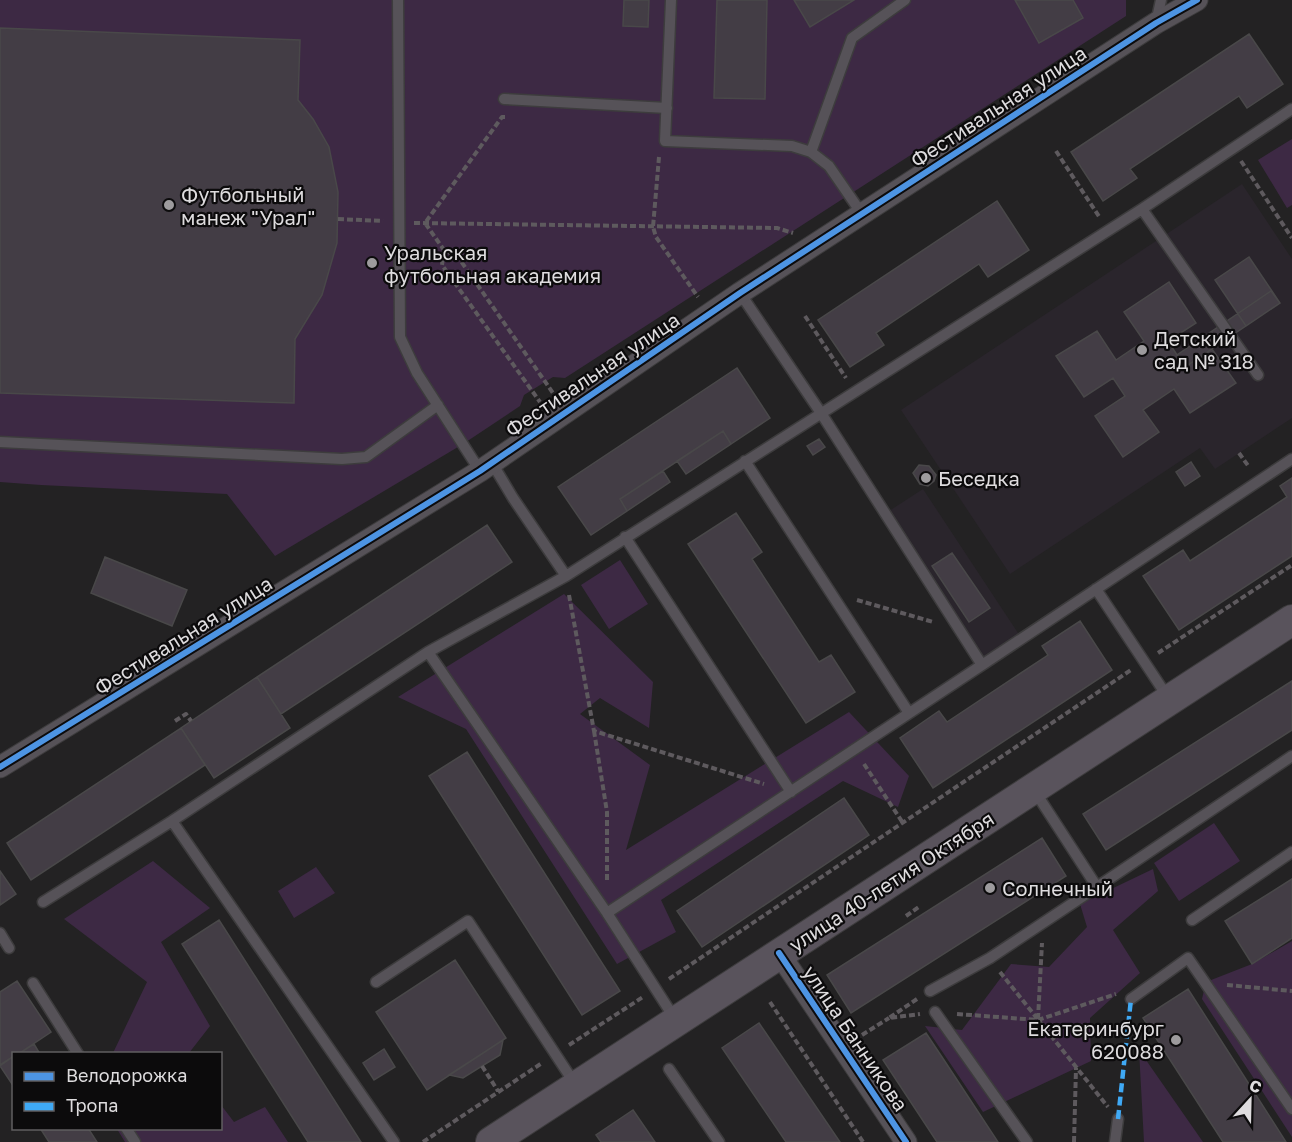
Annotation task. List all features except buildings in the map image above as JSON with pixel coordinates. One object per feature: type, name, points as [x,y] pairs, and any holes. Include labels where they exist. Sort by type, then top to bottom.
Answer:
[{"type":"main road","name":"улица 40-летия Октября","points":[[491,1142],[1292,620]]},
{"type":"street","name":"Фестивальная улица","points":[[0,767],[486,467],[740,293],[1156,23],[1197,0]]},
{"type":"street","name":"улица Банникова","points":[[779,953],[906,1142]]},
{"type":"lane","points":[[398,0],[400,338],[417,373],[438,405],[513,498],[566,576]]},
{"type":"lane","points":[[671,0],[665,141],[792,146],[811,152],[829,166],[862,214]]},
{"type":"lane","points":[[811,152],[852,38],[905,0]]},
{"type":"lane","points":[[1156,23],[1161,0]]},
{"type":"lane","points":[[504,99],[667,108]]},
{"type":"lane","points":[[43,902],[172,821],[428,652],[566,576],[1107,229],[1142,209],[1292,109]]},
{"type":"lane","points":[[1142,209],[1258,375]]},
{"type":"lane","points":[[740,293],[821,413],[982,665]]},
{"type":"lane","points":[[0,442],[342,459],[366,457],[438,405]]},
{"type":"lane","points":[[607,913],[1292,459]]},
{"type":"lane","points":[[745,461],[909,713]]},
{"type":"lane","points":[[625,537],[790,792]]},
{"type":"lane","points":[[1096,589],[1170,700]]},
{"type":"lane","points":[[428,652],[607,913],[676,1021]]},
{"type":"lane","points":[[930,991],[990,958],[1292,756]]},
{"type":"lane","points":[[1033,789],[1097,887]]},
{"type":"lane","points":[[172,821],[394,1142]]},
{"type":"lane","points":[[1192,920],[1292,852]]},
{"type":"lane","points":[[376,982],[468,921],[577,1087]]},
{"type":"lane","points":[[0,933],[9,948]]},
{"type":"lane","points":[[1131,999],[1188,958],[1292,1109]]},
{"type":"lane","points":[[33,983],[77,1052]]},
{"type":"lane","points":[[935,1012],[1027,1142]]},
{"type":"lane","points":[[669,1069],[719,1142]]},
{"type":"lane","points":[[1115,1142],[1118,1119]]},
{"type":"path","points":[[502,117],[425,223],[444,250],[458,257],[553,393]]},
{"type":"path","points":[[1233,149],[1292,238]]},
{"type":"path","points":[[1056,151],[1107,229]]},
{"type":"path","points":[[338,219],[399,222]]},
{"type":"path","points":[[455,223],[777,228],[791,232],[796,237]]},
{"type":"path","points":[[653,227],[656,237],[699,299]]},
{"type":"path","points":[[444,250],[442,265],[540,402]]},
{"type":"path","points":[[805,316],[855,391]]},
{"type":"path","points":[[1145,662],[1292,566]]},
{"type":"path","points":[[566,576],[607,812],[607,913]]},
{"type":"path","points":[[830,592],[960,630]]},
{"type":"path","points":[[670,979],[1128,672]]},
{"type":"path","points":[[175,721],[186,714],[191,721]]},
{"type":"path","points":[[594,730],[790,792]]},
{"type":"path","points":[[854,750],[903,823]]},
{"type":"path","points":[[906,916],[920,906]]},
{"type":"path","points":[[1038,1020],[1043,922]]},
{"type":"path","points":[[990,958],[1118,1119]]},
{"type":"path","points":[[889,1018],[935,1012],[1038,1020],[1156,981]]},
{"type":"path","points":[[1206,982],[1292,991]]},
{"type":"path","points":[[843,1048],[930,991]]},
{"type":"path","points":[[770,1002],[863,1142]]},
{"type":"path","points":[[482,1066],[498,1092]]},
{"type":"path","points":[[1074,1142],[1076,1068]]},
{"type":"shaded area","name":"Уральская футбольная академия","points":[[0,0],[1126,0],[1126,16],[565,378],[553,377],[524,395],[520,406],[463,444],[275,556],[227,494],[0,482]]},
{"type":"shaded area","points":[[1292,139],[1292,205],[1287,208],[1258,160]]},
{"type":"shaded area","name":"Детский сад № 318","points":[[1242,184],[1292,259],[1292,418],[1215,469],[1200,448],[1010,574],[901,410]]},
{"type":"shaded area","points":[[923,489],[1022,639],[982,665],[886,513]]},
{"type":"shaded area","points":[[620,560],[648,604],[609,629],[581,585]]},
{"type":"shaded area","points":[[564,594],[653,682],[649,728],[600,698],[580,714],[650,765],[626,850],[849,712],[909,776],[898,807],[843,781],[661,900],[676,932],[617,964],[466,729],[398,697]]},
{"type":"shaded area","points":[[1214,823],[1240,861],[1179,901],[1154,863]]},
{"type":"shaded area","points":[[153,861],[210,908],[161,942],[210,1026],[190,1052],[113,1052],[147,982],[64,919]]},
{"type":"shaded area","points":[[316,867],[335,893],[294,918],[278,891]]},
{"type":"shaded area","points":[[1153,869],[1158,891],[1113,930],[1140,973],[1090,1018],[1091,1061],[983,1112],[925,1026],[962,1030],[1011,964],[1049,967],[1087,927],[1080,904]]},
{"type":"shaded area","points":[[1292,941],[1292,1137],[1202,999],[1206,982],[1252,964]]},
{"type":"shaded area","points":[[1139,1050],[1203,1142],[1144,1142]]},
{"type":"shaded area","points":[[222,1106],[234,1122],[265,1107],[288,1142],[125,1142],[118,1130],[222,1130]]},
{"type":"marked path","points":[[1118,1119],[1131,999]]},
{"type":"cycle path","points":[[0,767],[480,471],[740,293],[1156,23],[1197,0]]},
{"type":"cycle path","points":[[779,953],[906,1142]]},
{"type":"place","name":"Футбольный манеж \"Урал\"","points":[[169,205]]},
{"type":"place","name":"Уральская футбольная академия","points":[[372,263]]},
{"type":"place","name":"Детский сад № 318","points":[[1142,350]]},
{"type":"place","name":"Беседка","points":[[926,478]]},
{"type":"place","name":"Солнечный","points":[[990,888]]},
{"type":"place","name":"Екатеринбург 620088","points":[[1176,1040]]}]
